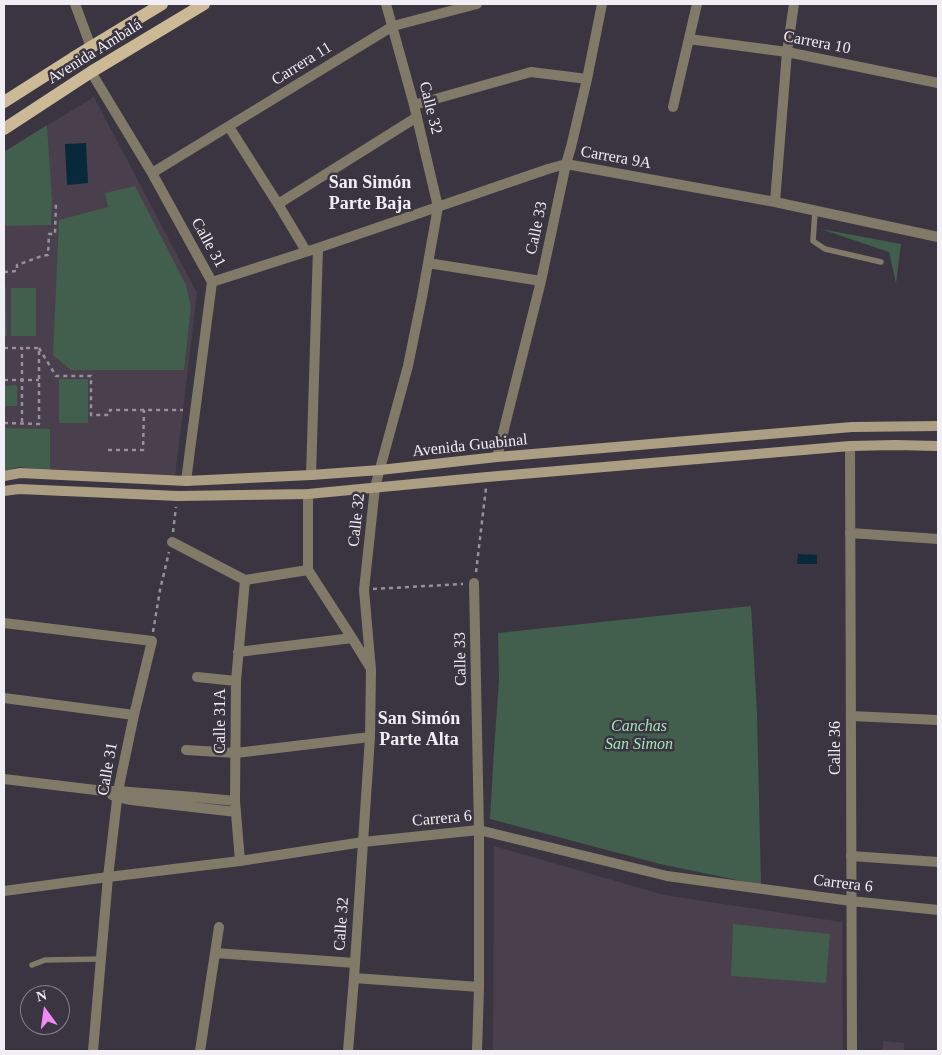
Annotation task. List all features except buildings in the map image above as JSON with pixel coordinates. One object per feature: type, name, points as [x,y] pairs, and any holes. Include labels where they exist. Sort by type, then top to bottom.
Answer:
[{"type":"main road","name":"Avenida Ambalá","points":[[4,102],[162,4]]},
{"type":"main road","name":"Avenida Ambalá","points":[[4,129],[91,72],[204,4]]},
{"type":"main road","name":"Avenida Guabinal","points":[[4,476],[20,473],[186,481],[311,475],[852,426],[938,426]]},
{"type":"main road","name":"Avenida Guabinal","points":[[4,491],[19,489],[178,496],[308,494],[850,446],[895,444],[938,446]]},
{"type":"street","points":[[74,4],[91,47]]},
{"type":"street","name":"Calle 32","points":[[348,1051],[370,737],[371,670],[364,590],[375,487],[408,366],[438,207],[414,105],[386,4]]},
{"type":"street","name":"Carrera 11","points":[[152,173],[393,26],[477,4]]},
{"type":"street","name":"Calle 33","points":[[497,457],[587,79],[602,4]]},
{"type":"street","points":[[673,107],[697,4]]},
{"type":"street","points":[[776,202],[788,52],[794,4]]},
{"type":"street","name":"Carrera 10","points":[[689,39],[788,52],[937,82]]},
{"type":"street","points":[[937,82],[938,71]]},
{"type":"street","name":"Calle 31","points":[[91,72],[152,173],[212,282],[186,481]]},
{"type":"street","points":[[414,105],[531,72],[587,79]]},
{"type":"street","points":[[278,204],[417,117]]},
{"type":"street","points":[[229,127],[306,251]]},
{"type":"street","name":"Carrera 9A","points":[[212,282],[566,164],[776,202],[938,237]]},
{"type":"street","points":[[311,475],[318,248]]},
{"type":"street","points":[[428,263],[540,281]]},
{"type":"street","name":"Calle 36","points":[[850,446],[852,1051]]},
{"type":"street","points":[[308,494],[308,570],[371,670]]},
{"type":"street","points":[[850,533],[938,539]]},
{"type":"street","points":[[172,542],[245,580],[308,570]]},
{"type":"street","name":"Calle 31A","points":[[240,861],[235,806],[236,681],[245,580]]},
{"type":"street","name":"Calle 33","points":[[474,584],[478,830],[479,987],[477,1051]]},
{"type":"street","points":[[4,624],[152,641]]},
{"type":"street","points":[[238,652],[352,638]]},
{"type":"street","name":"Calle 31","points":[[93,1051],[117,794],[152,641]]},
{"type":"street","points":[[197,676],[236,681]]},
{"type":"street","points":[[4,698],[134,715]]},
{"type":"street","points":[[851,716],[938,720]]},
{"type":"street","points":[[186,750],[236,753],[370,737]]},
{"type":"street","points":[[4,779],[117,794],[235,806]]},
{"type":"street","name":"Carrera 6","points":[[4,891],[240,861],[363,842],[478,830],[666,876],[851,901],[938,910]]},
{"type":"street","points":[[851,856],[938,862]]},
{"type":"street","points":[[200,1051],[218,927]]},
{"type":"street","points":[[215,953],[355,963]]},
{"type":"street","points":[[354,978],[479,987]]},
{"type":"lane","points":[[815,211],[812,241],[825,249],[881,262]]},
{"type":"lane","points":[[32,965],[45,960],[101,959]]},
{"type":"path","points":[[4,272],[16,271],[16,265],[42,256],[48,256],[49,234],[55,234],[56,203]]},
{"type":"path","points":[[4,348],[39,348]]},
{"type":"path","points":[[22,348],[22,423]]},
{"type":"path","points":[[4,423],[39,424],[39,348]]},
{"type":"path","points":[[39,348],[56,376],[90,376],[91,415],[110,415],[110,410],[183,410]]},
{"type":"path","points":[[4,380],[39,380]]},
{"type":"path","points":[[108,450],[143,450],[144,410]]},
{"type":"path","points":[[364,590],[474,584],[487,477]]},
{"type":"path","points":[[152,641],[160,590],[172,542],[178,496]]},
{"type":"shaded area","points":[[94,97],[197,293],[175,477],[18,467],[4,471],[4,152]]},
{"type":"shaded area","points":[[494,846],[664,895],[842,922],[843,1051],[493,1051]]},
{"type":"shaded area","points":[[883,1041],[904,1043],[904,1051],[883,1051]]},
{"type":"green space","points":[[47,125],[52,200],[51,225],[4,226],[4,152]]},
{"type":"green space","points":[[135,186],[186,285],[191,306],[184,370],[71,370],[53,355],[59,220],[108,207],[105,193]]},
{"type":"green space","points":[[821,229],[901,244],[896,283],[889,252]]},
{"type":"green space","points":[[4,287],[6,287],[7,336],[4,336]]},
{"type":"green space","points":[[11,288],[36,288],[36,336],[11,336]]},
{"type":"green space","points":[[59,379],[88,379],[88,423],[59,423]]},
{"type":"green space","points":[[17,385],[17,406],[4,406],[4,386]]},
{"type":"green space","points":[[4,428],[50,429],[50,470],[18,467],[4,471]]},
{"type":"green space","name":"Canchas San Simon","points":[[751,606],[757,713],[761,885],[660,864],[490,819],[499,681],[498,633]]},
{"type":"green space","points":[[733,924],[830,934],[826,983],[731,976]]},
{"type":"water","points":[[86,143],[88,183],[67,185],[65,144]]},
{"type":"water","points":[[798,554],[817,555],[817,564],[797,564]]},
{"type":"district","name":"San Simón Parte Baja","points":[[370,193]]},
{"type":"district","name":"San Simón Parte Alta","points":[[419,730]]}]
